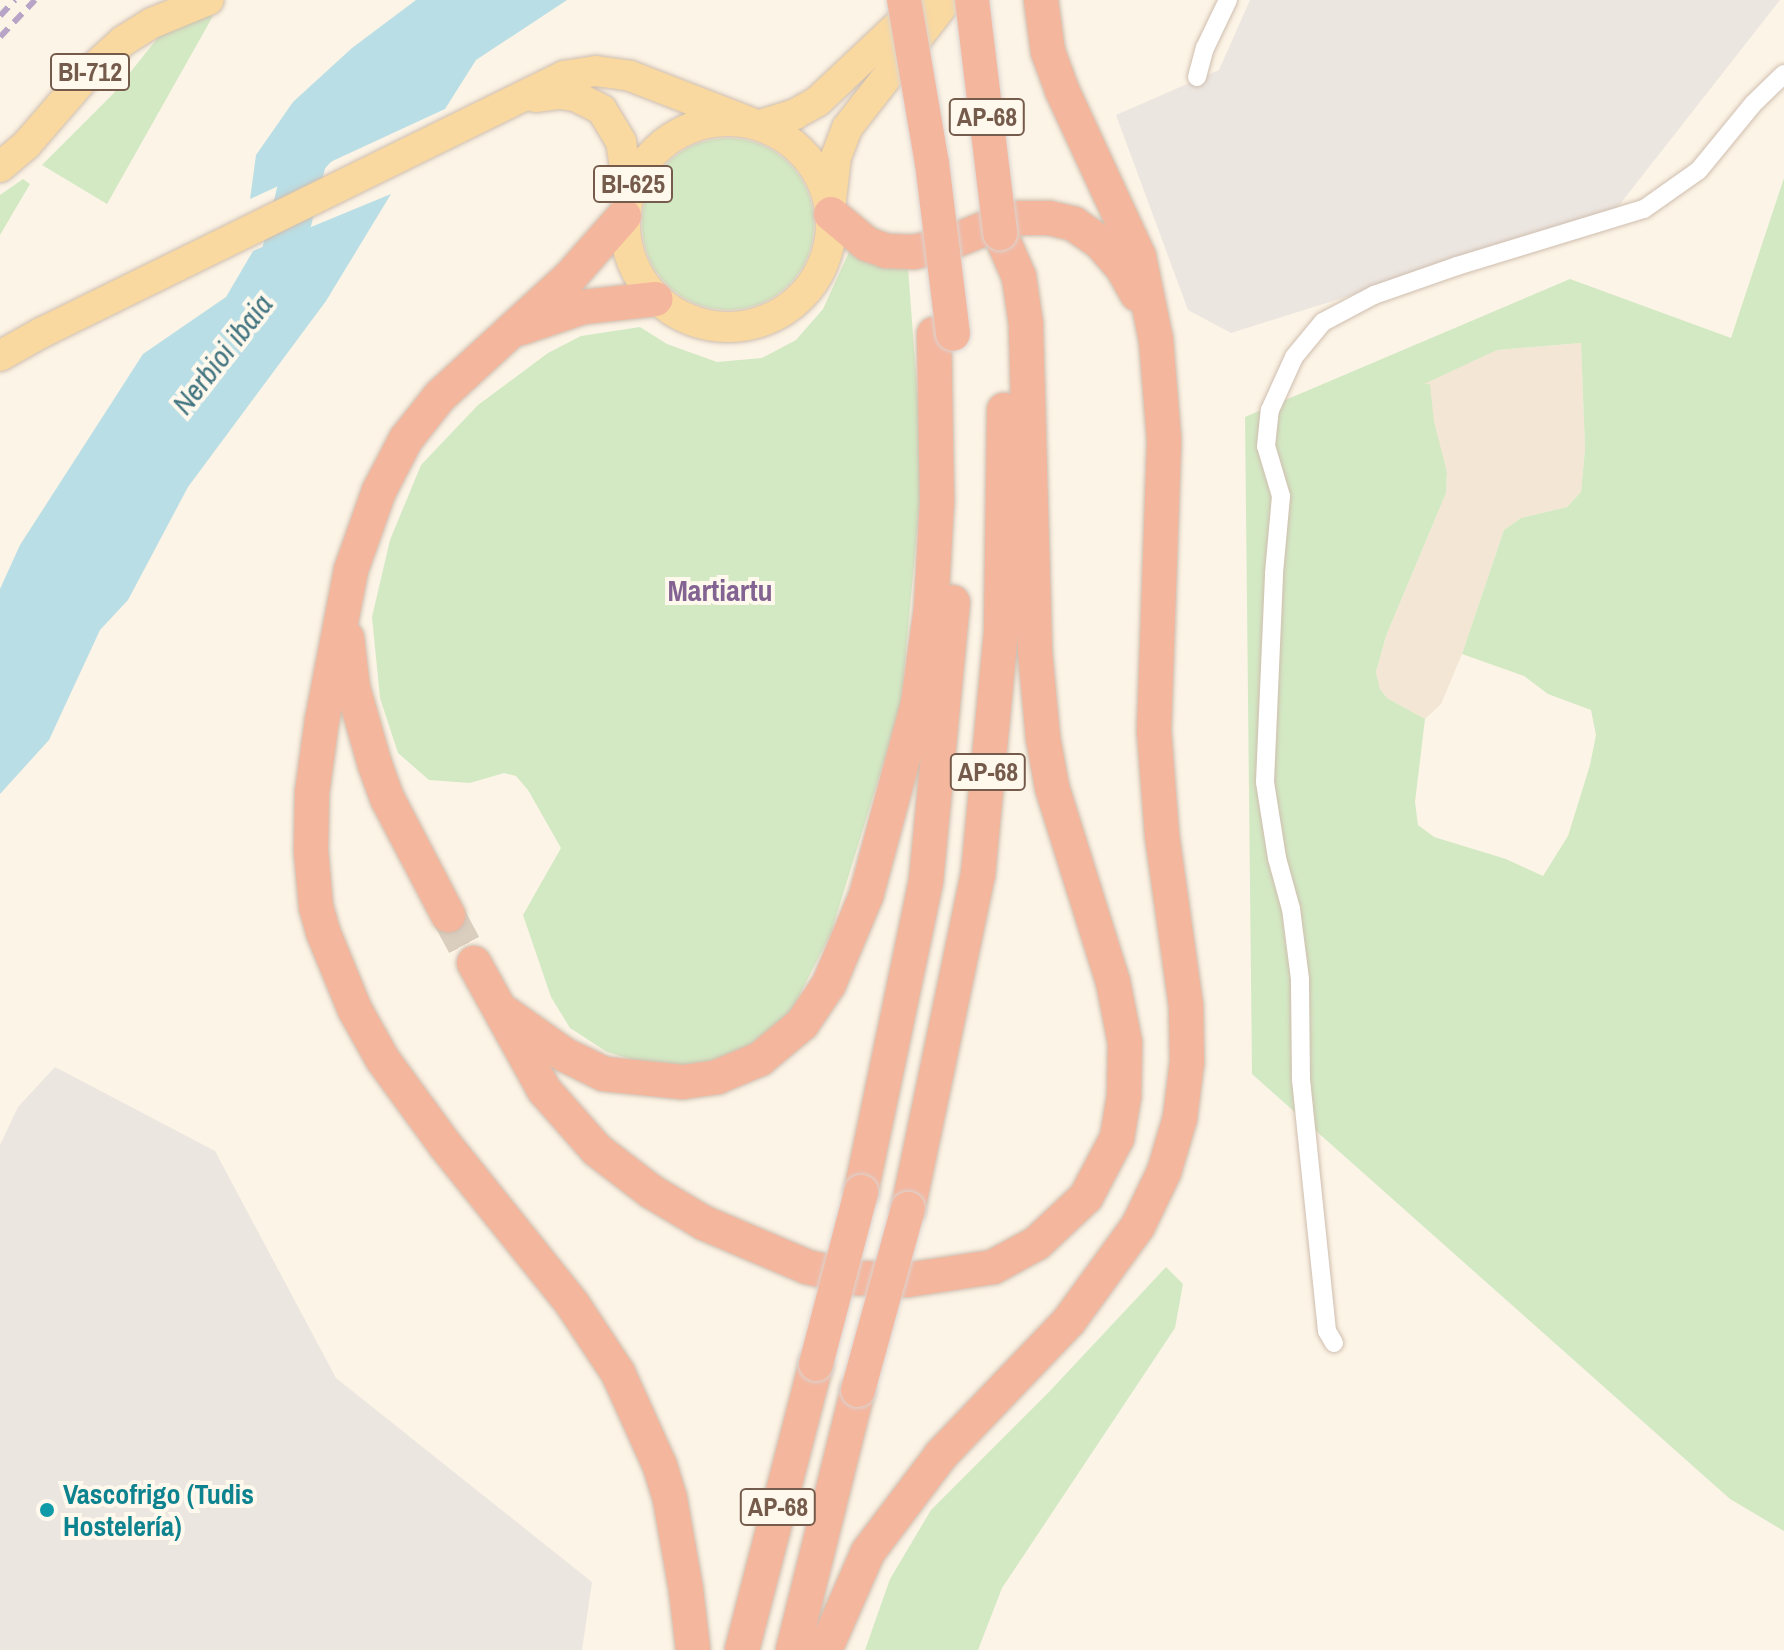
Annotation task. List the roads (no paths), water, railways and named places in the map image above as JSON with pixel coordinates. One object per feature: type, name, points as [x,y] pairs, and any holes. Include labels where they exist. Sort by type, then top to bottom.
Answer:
[{"type":"highway","name":"AP-68","points":[[742,1650],[861,1192],[926,881],[953,613],[943,334],[926,204],[932,163],[904,0]]},
{"type":"highway","name":"AP-68","points":[[793,1650],[858,1390],[908,1209],[978,875],[1001,630],[1005,478],[1014,326],[972,0]]},
{"type":"highway","points":[[825,1650],[868,1552],[941,1455],[1069,1321],[1138,1226],[1164,1172],[1180,1118],[1187,1062],[1186,1006],[1162,835],[1154,730],[1164,439],[1162,388],[1139,257],[1099,166],[1077,127],[1048,52],[1041,0]]},
{"type":"highway","points":[[627,204],[570,277],[440,396],[406,439],[361,533],[322,720],[312,793],[311,851],[316,907],[323,932],[355,1010],[383,1060],[445,1145],[573,1305],[618,1373],[660,1466],[670,1499],[693,1650]]},
{"type":"highway","points":[[831,210],[867,244],[900,251],[944,245],[1011,218],[1049,218],[1074,224],[1100,242],[1122,267],[1151,318]]},
{"type":"highway","points":[[510,332],[583,307],[656,299]]},
{"type":"highway","points":[[943,334],[931,608],[918,703],[866,896],[829,984],[802,1024],[760,1059],[717,1077],[683,1082],[649,1081],[604,1074],[565,1055],[506,1013],[478,972],[544,1090],[597,1150],[652,1192],[704,1223],[807,1267],[855,1278],[907,1280],[993,1267],[1037,1243],[1086,1197],[1117,1138],[1124,1096],[1125,1043],[1113,982],[1052,787],[1043,738],[1014,326]]},
{"type":"highway","points":[[344,614],[353,688],[375,765],[388,800],[448,915]]},
{"type":"main road","name":"BI-625","points":[[627,204],[640,169],[676,134],[699,124],[724,120],[754,124],[795,114],[818,101],[925,0]]},
{"type":"main road","name":"BI-625","points":[[506,104],[560,94],[590,101],[602,110],[621,142],[631,261],[656,299],[677,314],[700,324],[725,327],[749,325],[773,317],[794,303],[818,274],[831,239],[836,157],[847,128],[947,0]]},
{"type":"main road","name":"BI-712","points":[[0,167],[27,144],[91,70],[123,41],[152,23],[204,1]]},
{"type":"main road","name":"BI-625","points":[[0,356],[564,76],[596,71],[630,76],[793,142],[817,171],[831,210]]},
{"type":"main road","name":"BI-625","points":[[0,364],[41,333]]},
{"type":"street","points":[[1197,77],[1205,48],[1228,0]]},
{"type":"street","points":[[1334,1343],[1327,1331],[1301,1080],[1300,979],[1291,909],[1277,858],[1265,782],[1274,573],[1281,496],[1266,446],[1270,410],[1294,357],[1323,322],[1374,295],[1457,266],[1644,209],[1699,170],[1753,104],[1780,77]]},
{"type":"water","points":[[416,0],[567,0],[476,60],[445,109],[250,199],[256,155],[293,102],[352,48]]},
{"type":"water","points":[[391,194],[326,301],[188,487],[128,600],[100,630],[49,740],[0,794],[0,589],[20,545],[143,354],[226,297],[253,251]]},
{"type":"waterway","name":"Nerbioi ibaia","points":[[273,293],[306,158],[332,130]]},
{"type":"tunnel","points":[[448,915],[474,963]]},
{"type":"railway","points":[[0,16],[15,0]]},
{"type":"railway","points":[[0,37],[35,0]]},
{"type":"place","name":"Vascofrigo (Tudis Hostelería)","points":[[47,1510]]},
{"type":"district","name":"Martiartu","points":[[720,590]]}]
